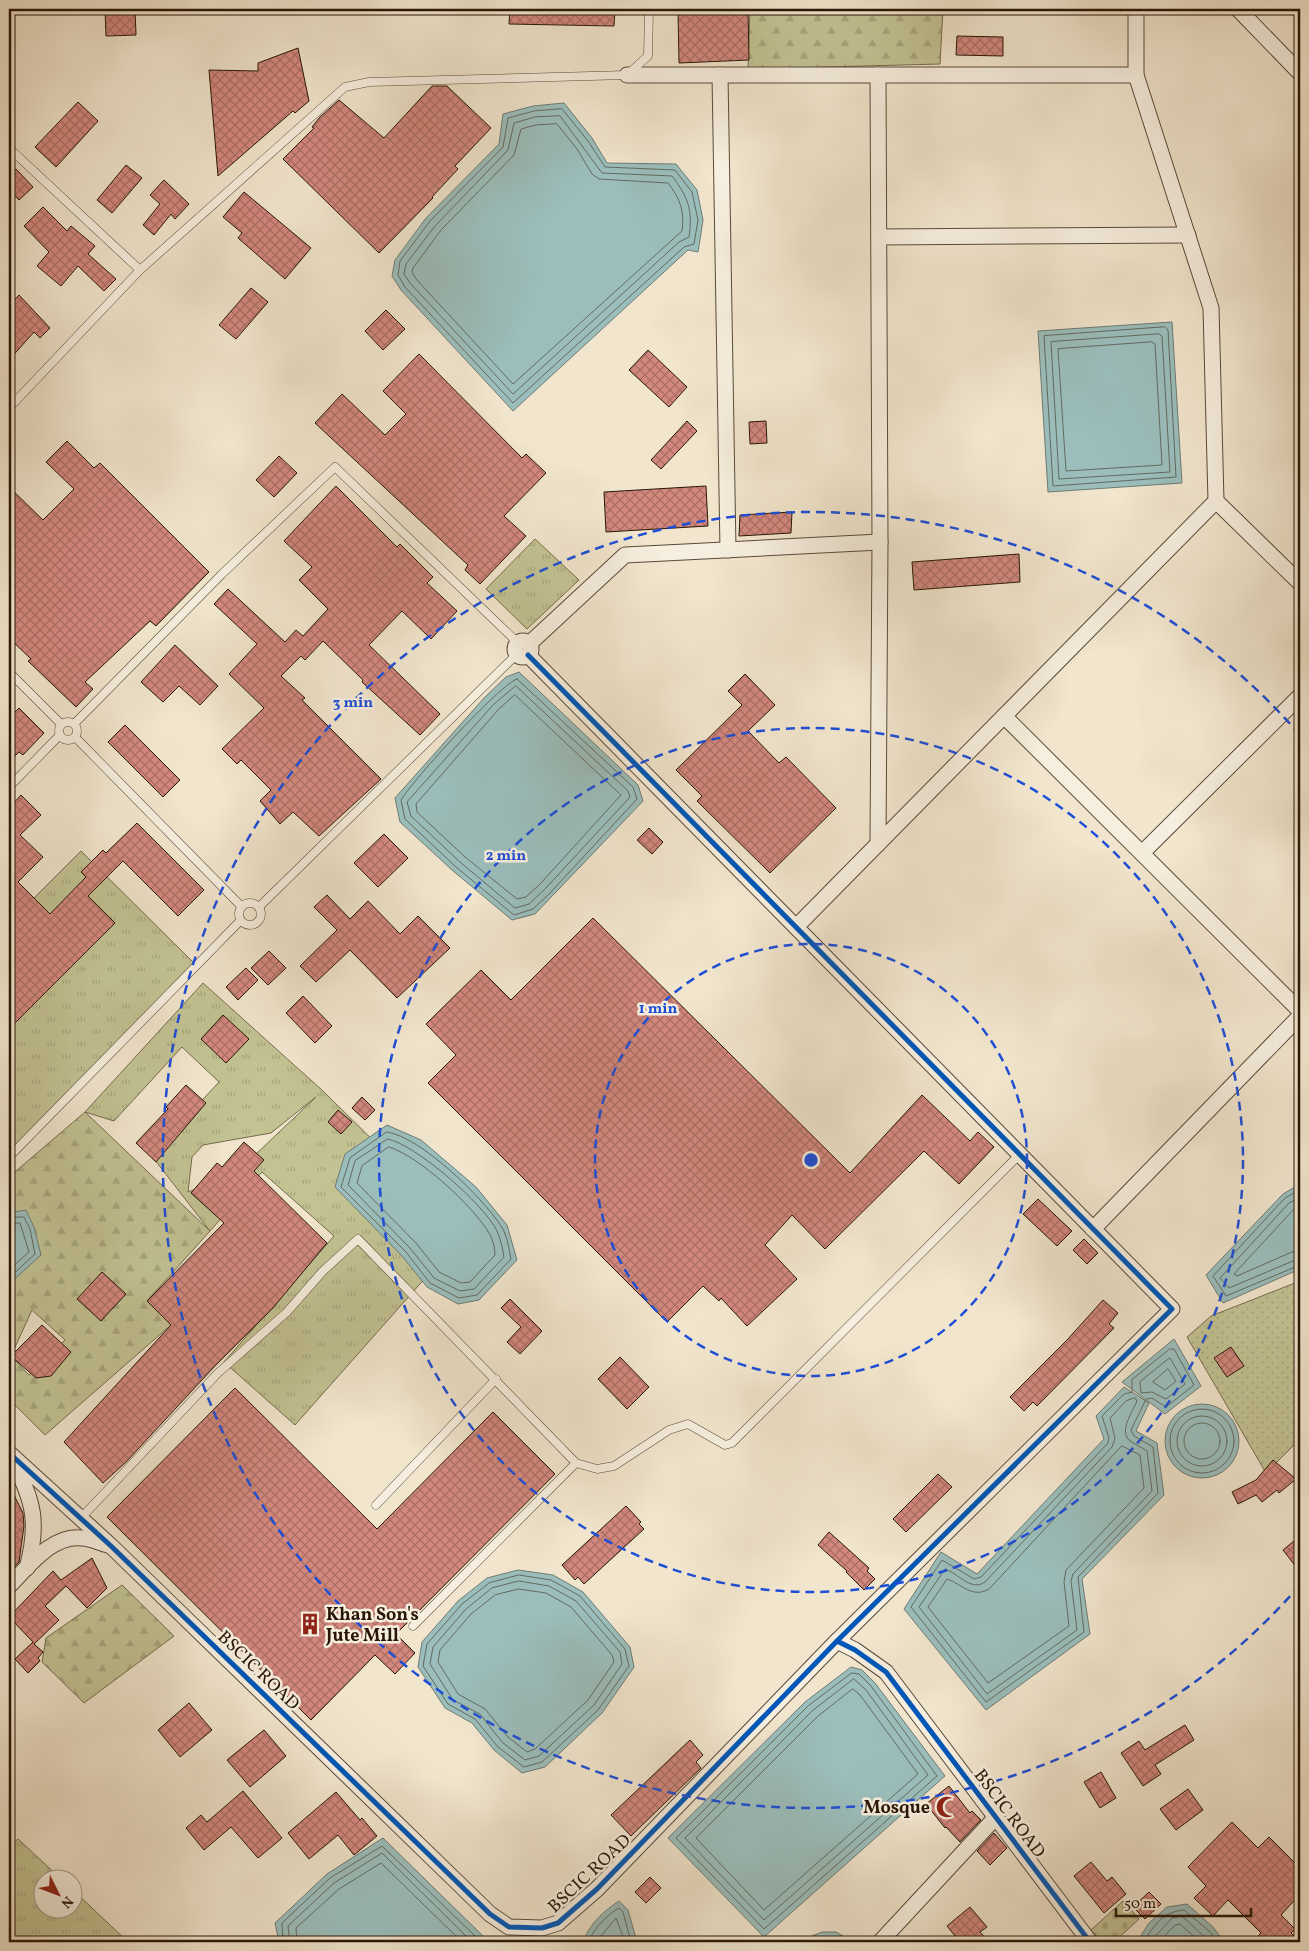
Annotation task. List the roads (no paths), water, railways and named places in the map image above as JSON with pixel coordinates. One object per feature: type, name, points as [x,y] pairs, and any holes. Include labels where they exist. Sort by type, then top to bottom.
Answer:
[{"type":"street","points":[[1136,9],[1136,75],[1211,308],[1216,501],[1300,583]]},
{"type":"street","points":[[1238,9],[1300,73]]},
{"type":"street","points":[[627,75],[1136,75]]},
{"type":"street","points":[[720,75],[728,550]]},
{"type":"street","points":[[878,75],[880,542],[878,844]]},
{"type":"street","points":[[879,237],[1188,235]]},
{"type":"street","points":[[796,927],[1216,501]]},
{"type":"street","points":[[837,1641],[1172,1309],[523,649],[625,555],[880,542]]},
{"type":"street","points":[[1142,854],[1300,696]]},
{"type":"street","points":[[1004,716],[1300,1011]]},
{"type":"street","points":[[1093,1229],[1300,1016]]},
{"type":"street","points":[[9,1453],[32,1503],[35,1529],[27,1568]]},
{"type":"street","name":"BSCIC ROAD","points":[[9,1453],[111,1546],[490,1914],[509,1927],[542,1928],[558,1923],[597,1889],[837,1641],[855,1650],[886,1672],[1090,1942]]},
{"type":"street","points":[[9,1586],[58,1542],[81,1537],[111,1546]]},
{"type":"street","points":[[880,1942],[996,1817]]},
{"type":"lane","points":[[9,408],[140,270],[345,87],[370,82],[627,75],[648,56],[649,9]]},
{"type":"lane","points":[[9,148],[140,270]]},
{"type":"lane","points":[[74,724],[222,574],[335,467],[523,649],[259,907]]},
{"type":"lane","points":[[9,672],[61,724]]},
{"type":"lane","points":[[68,722],[74,724],[77,731],[72,740],[63,739],[60,735],[58,729],[61,724],[68,722]]},
{"type":"lane","points":[[9,787],[60,735]]},
{"type":"lane","points":[[75,737],[241,906]]},
{"type":"lane","points":[[251,902],[259,907],[261,917],[258,922],[249,926],[240,921],[238,916],[241,906],[251,902]]},
{"type":"lane","points":[[9,1157],[240,921]]},
{"type":"lane","points":[[81,1518],[218,1373],[287,1312],[322,1272],[358,1239],[496,1379],[544,1433],[576,1463],[597,1469],[614,1466],[669,1430],[688,1424],[725,1445],[732,1443],[1020,1154]]},
{"type":"lane","points":[[376,1505],[496,1379]]},
{"type":"lane","points":[[413,1626],[576,1463]]},
{"type":"water","points":[[564,103],[592,138],[607,163],[676,164],[697,190],[703,220],[698,252],[688,250],[513,411],[401,290],[392,276],[395,260],[426,218],[499,144],[503,114],[533,106]]},
{"type":"water","points":[[1172,322],[1182,483],[1048,492],[1038,331]]},
{"type":"water","points":[[519,672],[638,785],[643,801],[535,914],[512,920],[452,870],[400,822],[395,798],[485,697],[506,677]]},
{"type":"water","points":[[387,1125],[421,1140],[476,1187],[507,1225],[517,1260],[479,1300],[458,1304],[427,1287],[402,1256],[335,1187],[345,1154]]},
{"type":"water","points":[[1300,1184],[1300,1269],[1223,1303],[1206,1275],[1283,1194]]},
{"type":"water","points":[[26,1210],[34,1227],[41,1255],[9,1284],[9,1213]]},
{"type":"water","points":[[1174,1339],[1201,1386],[1165,1414],[1122,1382]]},
{"type":"water","points":[[1124,1387],[1149,1403],[1136,1431],[1157,1443],[1164,1495],[1082,1579],[1090,1634],[986,1710],[904,1609],[941,1552],[977,1574],[1104,1439],[1096,1416]]},
{"type":"water","points":[[1202,1404],[1216,1407],[1228,1415],[1236,1427],[1239,1441],[1236,1455],[1228,1467],[1216,1475],[1202,1478],[1188,1475],[1176,1467],[1168,1455],[1165,1441],[1168,1427],[1176,1415],[1188,1407]]},
{"type":"water","points":[[518,1570],[553,1575],[583,1592],[630,1647],[634,1667],[602,1713],[545,1767],[522,1773],[494,1750],[472,1723],[445,1708],[418,1667],[422,1642],[458,1601],[487,1578]]},
{"type":"water","points":[[851,1667],[862,1670],[875,1683],[945,1776],[764,1937],[668,1838],[805,1702]]},
{"type":"water","points":[[383,1838],[484,1937],[479,1942],[279,1942],[275,1923],[327,1874]]},
{"type":"water","points":[[619,1901],[628,1910],[637,1942],[584,1942],[588,1930],[608,1909]]},
{"type":"water","points":[[1187,1904],[1213,1927],[1224,1942],[1137,1942],[1149,1923],[1167,1907]]},
{"type":"water","points":[[822,1932],[836,1932],[853,1942],[806,1942],[812,1936]]},
{"type":"place","name":"Khan Son's Jute Mill","points":[[310,1624]]},
{"type":"place","name":"Mosque","points":[[947,1807]]}]
